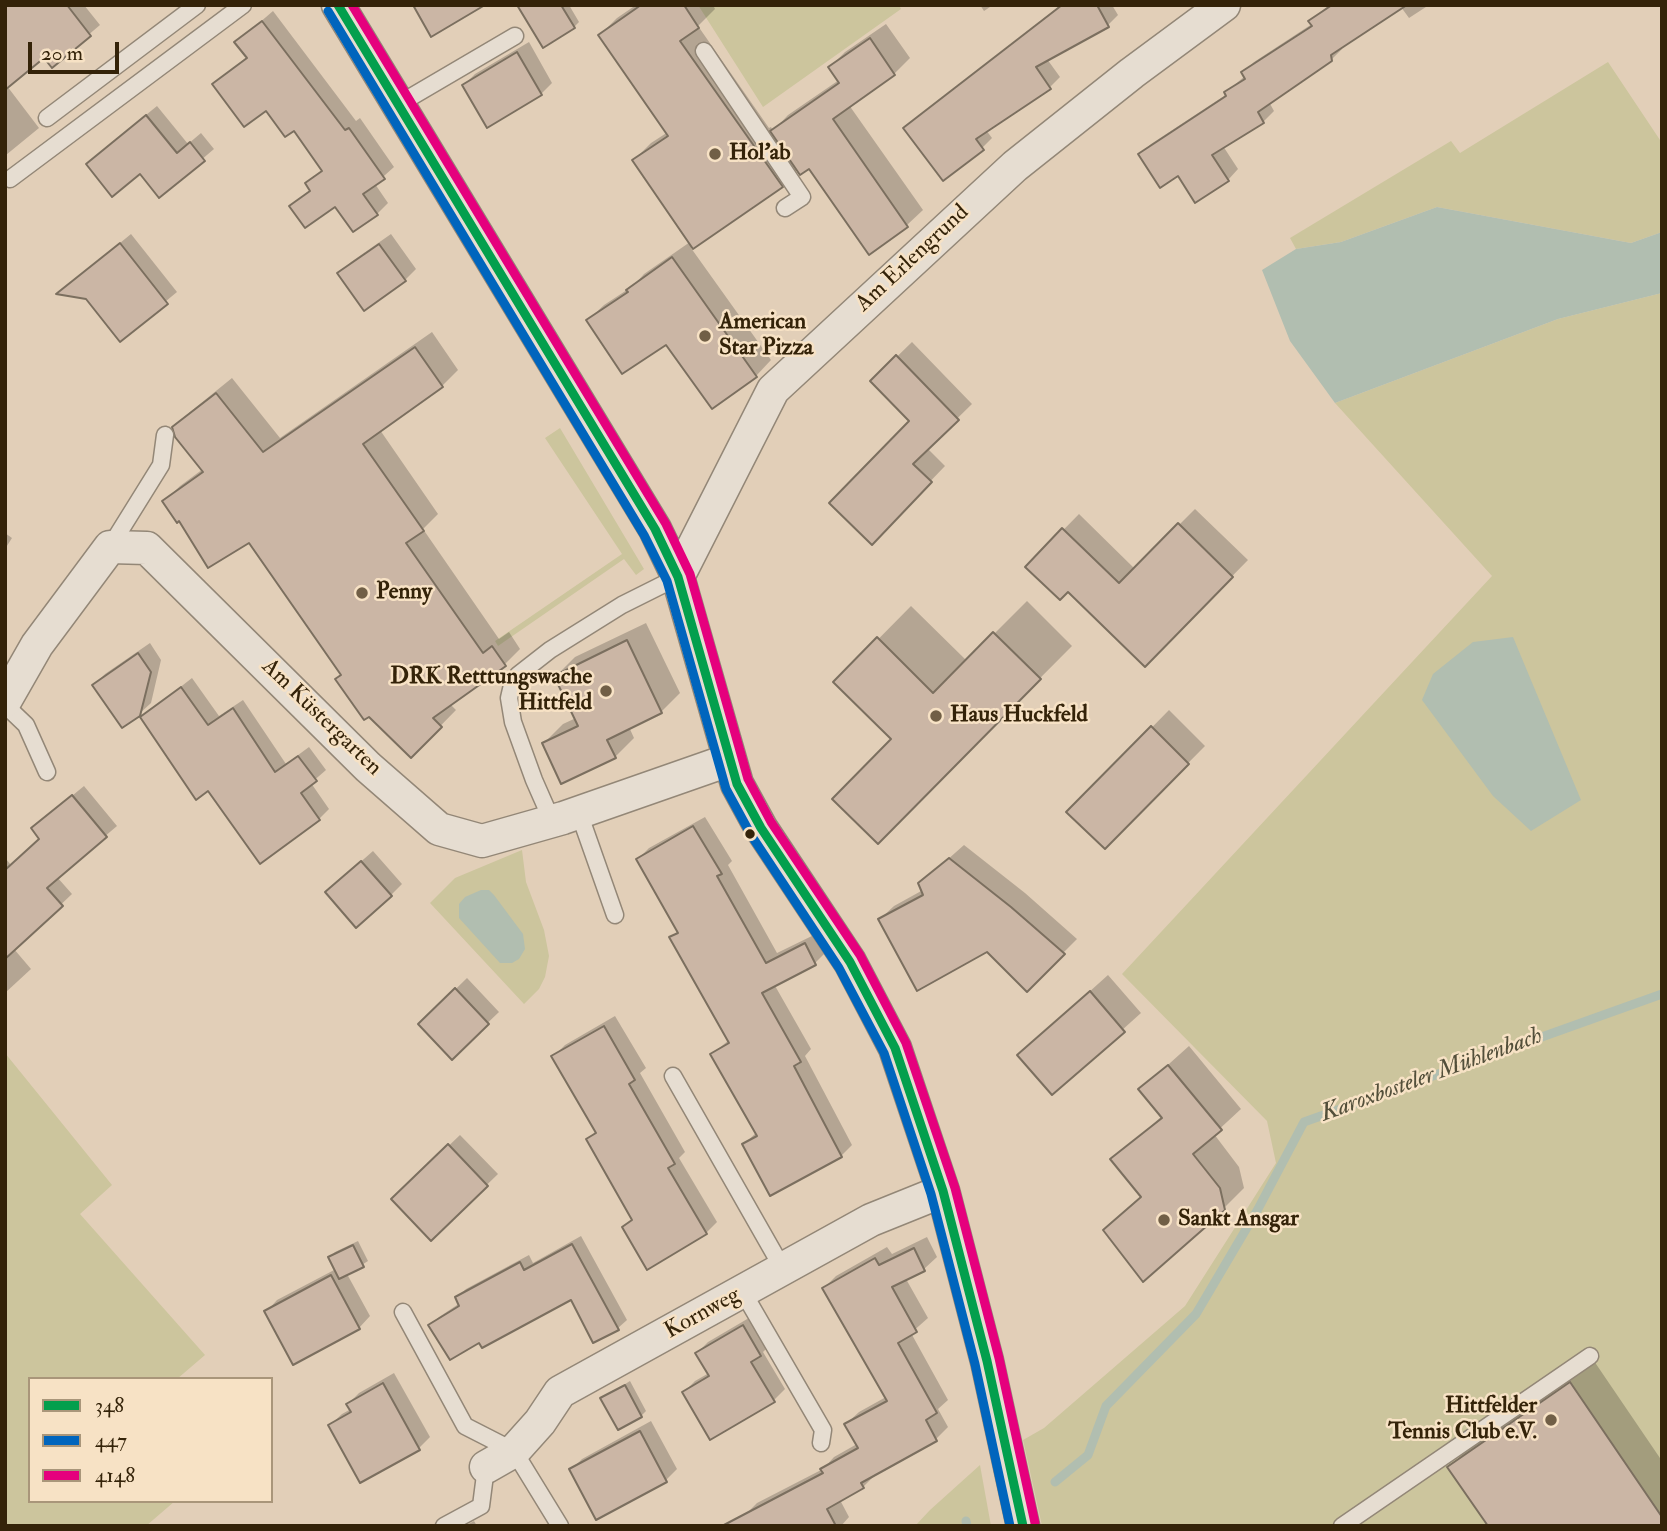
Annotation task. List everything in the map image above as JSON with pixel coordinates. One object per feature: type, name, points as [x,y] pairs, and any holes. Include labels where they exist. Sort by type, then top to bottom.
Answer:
[{"type":"street","name":"Am Erlengrund","points":[[678,577],[773,390],[1014,166],[1121,81],[1224,5]]},
{"type":"street","points":[[349,9],[399,104],[655,530],[678,577],[737,784],[761,828],[850,962],[895,1048],[943,1191],[987,1360],[1023,1526]]},
{"type":"street","points":[[5,703],[37,645],[110,547]]},
{"type":"street","name":"Am Küstergarten","points":[[110,547],[147,548],[368,766],[439,830],[482,841],[565,817],[729,760]]},
{"type":"street","name":"Kornweg","points":[[486,1467],[514,1451],[540,1422],[560,1392],[871,1220],[943,1191]]},
{"type":"lane","points":[[47,118],[197,5]]},
{"type":"lane","points":[[10,179],[243,5]]},
{"type":"lane","points":[[399,104],[515,36]]},
{"type":"lane","points":[[704,51],[802,197],[785,208]]},
{"type":"lane","points":[[110,547],[161,466],[165,435]]},
{"type":"lane","points":[[615,915],[565,817],[534,780],[513,722],[509,698],[512,685],[519,675],[550,650],[622,605],[678,577]]},
{"type":"lane","points":[[5,703],[26,725],[47,772]]},
{"type":"lane","points":[[673,1076],[783,1269]]},
{"type":"lane","points":[[743,1292],[823,1430],[821,1443]]},
{"type":"lane","points":[[404,1312],[465,1426],[514,1451],[560,1526]]},
{"type":"lane","points":[[1342,1526],[1590,1356]]},
{"type":"lane","points":[[444,1526],[481,1506],[486,1467]]},
{"type":"shaded area","points":[[698,5],[899,5],[901,9],[763,107]]},
{"type":"shaded area","points":[[1608,62],[1662,143],[1662,232],[1631,243],[1437,207],[1341,242],[1296,249],[1290,238],[1451,141],[1460,153]]},
{"type":"shaded area","points":[[1437,207],[1631,243],[1662,232],[1662,293],[1558,319],[1335,403],[1290,341],[1262,270],[1296,249],[1341,242]]},
{"type":"shaded area","points":[[1662,293],[1662,1526],[1042,1526],[1023,1440],[1044,1428],[1185,1306],[1276,1163],[1267,1121],[1122,974],[1492,576],[1335,403],[1558,319]]},
{"type":"shaded area","points":[[560,428],[644,569],[636,575],[624,559],[498,646],[495,641],[622,554],[545,438]]},
{"type":"shaded area","points":[[1513,637],[1581,800],[1531,831],[1493,796],[1422,700],[1433,674],[1473,642]]},
{"type":"shaded area","points":[[522,850],[526,882],[544,930],[549,956],[545,977],[539,989],[524,1004],[430,903],[455,878]]},
{"type":"shaded area","points":[[481,890],[489,890],[494,895],[523,934],[525,949],[519,959],[512,963],[500,963],[459,918],[459,904],[465,897]]},
{"type":"shaded area","points":[[5,1053],[112,1185],[80,1214],[205,1355],[179,1377],[28,1377],[28,1503],[173,1503],[146,1526],[5,1526]]},
{"type":"shaded area","points":[[980,1465],[991,1526],[915,1526],[930,1510]]},
{"type":"building","points":[[5,5],[67,5],[91,36],[52,68],[44,58],[5,90]]},
{"type":"building","points":[[413,5],[485,5],[431,37]]},
{"type":"building","points":[[517,5],[561,5],[575,28],[543,48]]},
{"type":"building","points":[[641,5],[684,5],[699,28],[680,41],[783,187],[693,249],[632,160],[668,136],[598,35]]},
{"type":"building","points":[[1062,5],[1097,5],[1109,27],[1036,67],[1051,89],[976,139],[984,150],[943,181],[903,128]]},
{"type":"building","points":[[1332,5],[1407,5],[1331,55],[1332,61],[1258,112],[1264,123],[1212,155],[1229,181],[1195,203],[1178,176],[1160,188],[1138,154],[1226,96],[1224,92],[1245,79],[1241,72],[1312,26],[1308,21]]},
{"type":"building","points":[[262,21],[345,130],[349,128],[385,179],[363,194],[378,215],[353,232],[335,207],[305,228],[289,206],[310,191],[305,183],[322,171],[294,131],[285,137],[266,111],[244,127],[212,84],[247,58],[234,42]]},
{"type":"building","points":[[870,38],[895,75],[833,119],[908,227],[869,255],[809,169],[800,175],[770,131],[839,83],[828,67]]},
{"type":"building","points":[[517,52],[542,95],[487,128],[462,85]]},
{"type":"building","points":[[146,115],[177,153],[190,142],[205,161],[159,198],[140,174],[112,197],[86,164]]},
{"type":"building","points":[[120,243],[168,304],[120,342],[86,299],[56,294]]},
{"type":"building","points":[[379,244],[406,281],[364,311],[337,273]]},
{"type":"building","points":[[672,257],[757,377],[712,409],[666,345],[622,374],[586,320],[628,292],[626,290]]},
{"type":"building","points":[[415,347],[443,387],[363,444],[424,531],[406,543],[483,653],[492,646],[506,666],[433,718],[442,727],[411,758],[369,717],[364,720],[335,679],[341,675],[249,543],[208,568],[179,521],[177,523],[162,501],[203,472],[175,437],[172,427],[216,393],[263,452]]},
{"type":"building","points":[[896,355],[959,420],[913,464],[932,482],[872,545],[829,503],[909,421],[870,381]]},
{"type":"building","points":[[1178,523],[1233,577],[1145,667],[1068,592],[1060,600],[1025,567],[1062,528],[1119,583]]},
{"type":"building","name":"Haus Huckfeld","points":[[993,632],[1041,679],[878,844],[832,799],[891,739],[833,682],[877,637],[933,693]]},
{"type":"building","name":"DRK Retttungswache Hittfeld","points":[[627,640],[662,713],[607,740],[616,758],[561,784],[542,743],[578,726],[554,676]]},
{"type":"building","points":[[138,653],[151,672],[140,716],[122,728],[92,685]]},
{"type":"building","points":[[181,687],[208,725],[233,708],[275,772],[298,756],[317,781],[301,793],[320,820],[260,864],[208,791],[196,800],[140,717]]},
{"type":"building","points":[[1151,726],[1189,764],[1105,849],[1066,812]]},
{"type":"building","points":[[72,795],[107,837],[47,888],[63,906],[5,959],[5,870],[39,839],[31,828]]},
{"type":"building","points":[[693,826],[722,874],[717,876],[766,963],[805,943],[816,965],[762,993],[801,1062],[794,1066],[842,1157],[770,1196],[742,1144],[757,1136],[710,1054],[729,1043],[669,937],[678,933],[636,859]]},
{"type":"building","points":[[949,858],[1065,954],[1027,992],[987,952],[917,991],[878,919],[923,895],[918,883]]},
{"type":"building","points":[[361,861],[392,896],[356,928],[325,892]]},
{"type":"building","points":[[455,988],[489,1024],[452,1060],[418,1024]]},
{"type":"building","points":[[1090,991],[1125,1032],[1052,1095],[1017,1055]]},
{"type":"building","points":[[604,1026],[635,1080],[629,1084],[675,1164],[668,1168],[707,1234],[647,1270],[622,1227],[632,1220],[586,1139],[596,1133],[551,1056]]},
{"type":"building","points":[[1168,1065],[1222,1130],[1193,1154],[1220,1188],[1225,1210],[1143,1282],[1103,1230],[1141,1197],[1110,1159],[1162,1118],[1138,1089]]},
{"type":"building","points":[[448,1144],[488,1186],[431,1241],[391,1199]]},
{"type":"building","points":[[572,1244],[619,1330],[593,1343],[571,1300],[482,1348],[479,1343],[450,1360],[428,1325],[459,1306],[455,1297],[520,1262],[524,1270]]},
{"type":"building","points":[[353,1245],[364,1267],[339,1279],[328,1257]]},
{"type":"building","points":[[914,1248],[925,1271],[892,1287],[917,1332],[898,1343],[937,1413],[926,1420],[937,1441],[861,1483],[864,1488],[827,1509],[836,1526],[722,1526],[823,1473],[820,1469],[858,1448],[844,1424],[887,1401],[822,1288],[875,1258],[879,1265]]},
{"type":"building","points":[[331,1275],[360,1329],[293,1365],[264,1311]]},
{"type":"building","points":[[743,1325],[761,1356],[751,1362],[775,1402],[710,1440],[682,1392],[709,1376],[695,1353]]},
{"type":"building","name":"Hittfelder Tennis Club e.V.","points":[[1570,1382],[1662,1517],[1662,1526],[1488,1526],[1447,1467]]},
{"type":"building","points":[[383,1383],[420,1450],[360,1483],[328,1425],[351,1412],[346,1404]]},
{"type":"building","points":[[625,1385],[642,1417],[618,1430],[600,1398]]},
{"type":"building","points":[[640,1431],[667,1482],[596,1520],[569,1469]]},
{"type":"waterway","name":"Karoxbosteler Mühlenbach","points":[[1055,1482],[1088,1455],[1106,1406],[1196,1314],[1258,1209],[1304,1122],[1662,994]]},
{"type":"waterway","name":"Karoxbosteler Mühlenbach","points":[[966,1521],[967,1526]]},
{"type":"transit line","name":"348","points":[[338,5],[655,529],[678,577],[737,784],[761,828],[850,962],[895,1048],[943,1191],[987,1361],[1023,1526]]},
{"type":"transit line","name":"4148","points":[[352,5],[666,524],[690,574],[748,779],[771,822],[860,955],[906,1043],[955,1188],[999,1358],[1035,1523]]},
{"type":"transit line","name":"447","points":[[328,11],[644,535],[667,581],[726,789],[751,835],[839,968],[884,1053],[931,1194],[975,1364],[1010,1526]]},
{"type":"place","name":"Hol'ab","points":[[715,154]]},
{"type":"place","name":"American Star Pizza","points":[[705,336]]},
{"type":"place","name":"Penny","points":[[362,593]]},
{"type":"place","name":"DRK Retttungswache Hittfeld","points":[[606,691]]},
{"type":"place","name":"Haus Huckfeld","points":[[936,716]]},
{"type":"place","name":"Sankt Ansgar","points":[[1164,1220]]},
{"type":"place","name":"Hittfelder Tennis Club e.V.","points":[[1551,1420]]}]
